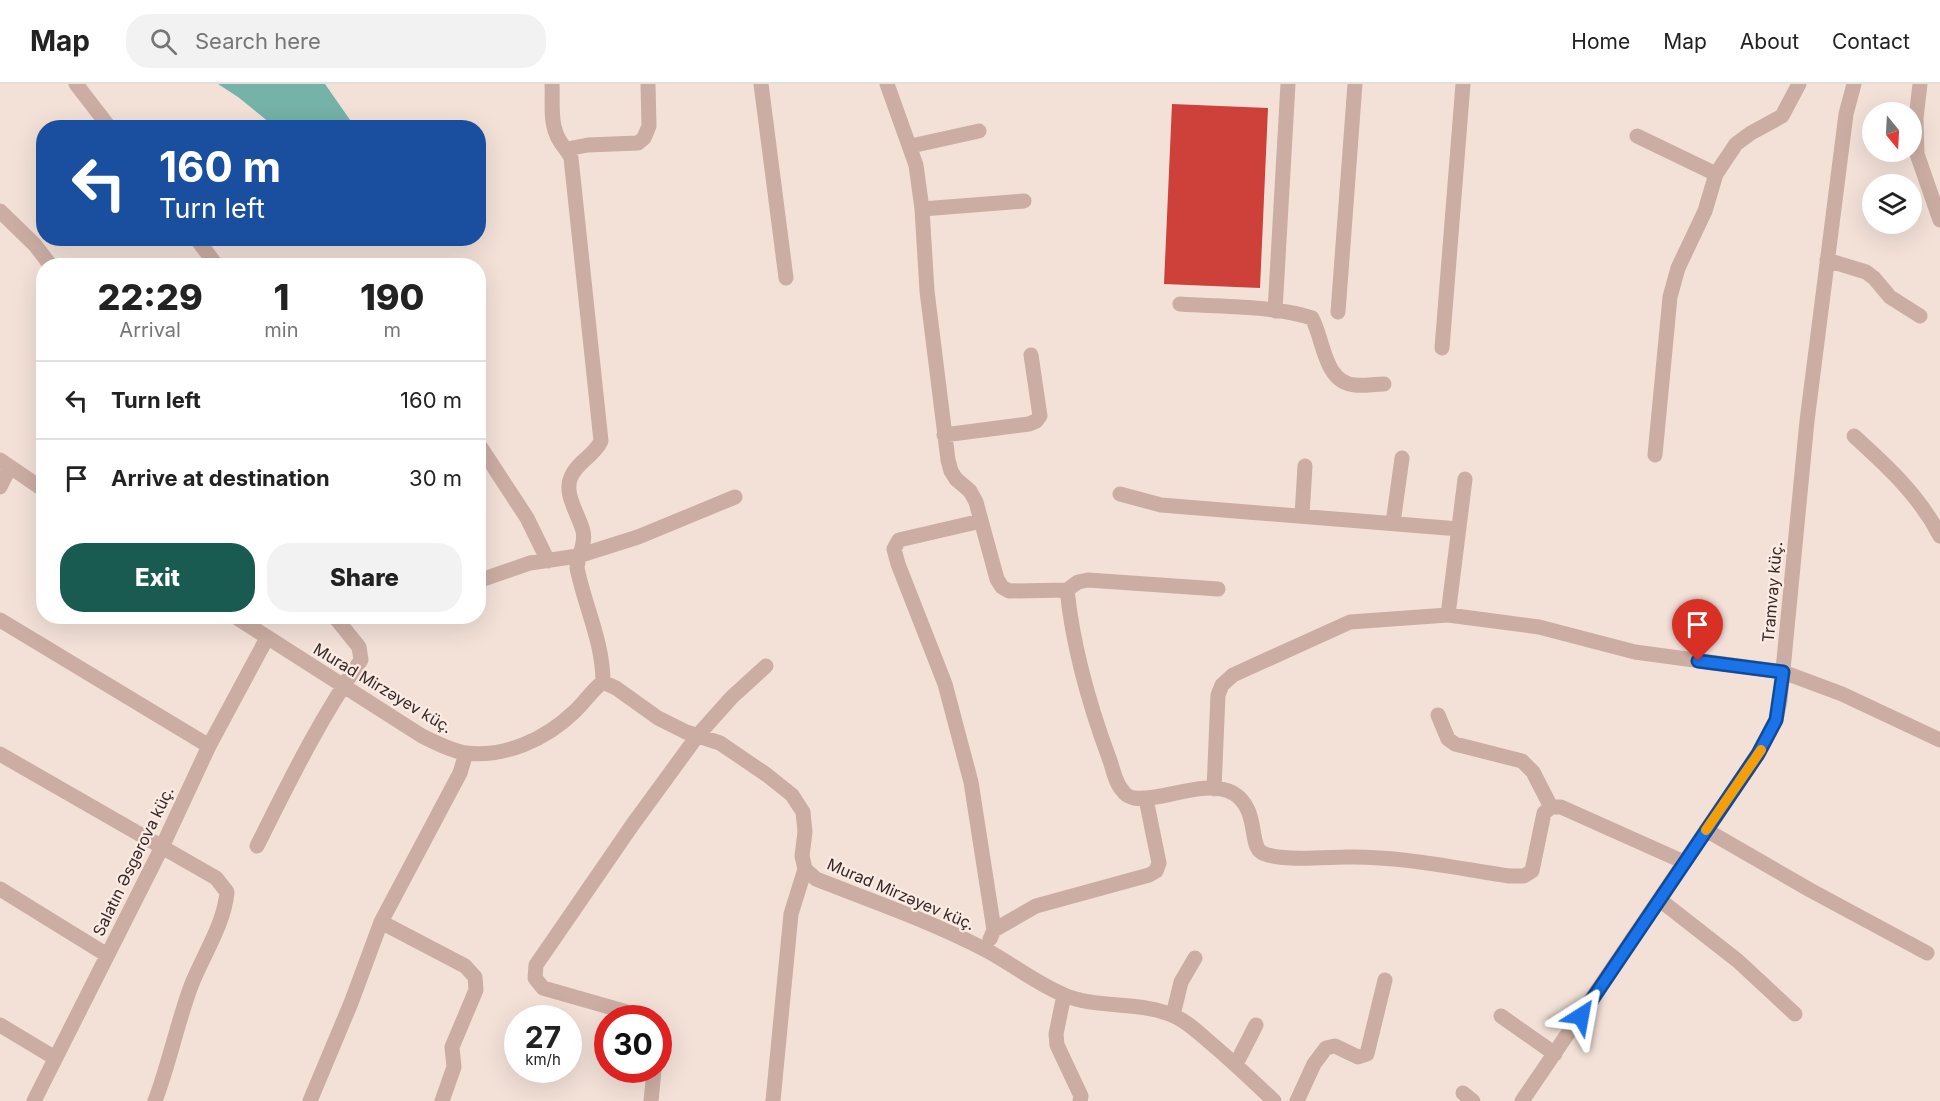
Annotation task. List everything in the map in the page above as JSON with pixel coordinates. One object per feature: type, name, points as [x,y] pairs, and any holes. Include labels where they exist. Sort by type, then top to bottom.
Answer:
[{"type":"street","points":[[76,84],[104,120]]},
{"type":"street","points":[[552,84],[554,127],[571,158],[601,441],[597,450],[575,469],[568,488],[584,533],[584,544],[578,556],[577,568],[602,657],[603,682]]},
{"type":"street","points":[[567,149],[588,145],[638,143],[644,138],[649,126],[648,84]]},
{"type":"street","points":[[761,84],[786,278]]},
{"type":"street","points":[[887,84],[916,165],[922,209],[927,291],[944,435],[951,471],[956,479],[970,491],[976,502],[997,579],[1002,587],[1009,591],[1067,590],[1077,582],[1088,580],[1218,589]]},
{"type":"street","points":[[1275,310],[1288,84]]},
{"type":"street","points":[[1338,312],[1355,84]]},
{"type":"street","points":[[1442,348],[1463,84]]},
{"type":"street","points":[[1656,455],[1670,297],[1678,268],[1705,211],[1716,174],[1736,144],[1782,116],[1798,84]]},
{"type":"street","name":"Tramvay küç.","points":[[1522,1101],[1767,740],[1776,720],[1783,672],[1807,420],[1846,114],[1854,84]]},
{"type":"street","points":[[1920,84],[1916,118],[1917,154],[1940,220]]},
{"type":"street","points":[[911,146],[979,131]]},
{"type":"street","points":[[1637,136],[1716,174]]},
{"type":"street","points":[[922,209],[1024,201]]},
{"type":"street","points":[[0,211],[35,245],[45,258]]},
{"type":"street","points":[[1827,260],[1866,272],[1890,297],[1920,316]]},
{"type":"street","points":[[1180,304],[1275,310],[1312,318],[1319,330],[1331,371],[1341,381],[1354,385],[1384,384]]},
{"type":"street","points":[[944,435],[1019,426],[1036,421],[1040,416],[1031,355]]},
{"type":"street","points":[[1854,436],[1892,470],[1919,501],[1940,536]]},
{"type":"street","points":[[486,454],[527,518],[548,561]]},
{"type":"street","points":[[1393,523],[1402,458]]},
{"type":"street","points":[[0,487],[5,464],[36,485]]},
{"type":"street","points":[[1302,516],[1305,466]]},
{"type":"street","points":[[1448,615],[1465,479]]},
{"type":"street","points":[[1120,494],[1161,505],[1460,529]]},
{"type":"street","points":[[486,578],[515,567],[578,556],[638,537],[735,497]]},
{"type":"street","points":[[981,521],[899,540],[894,549],[945,684],[968,771],[994,930],[986,950]]},
{"type":"street","points":[[1067,590],[1078,654],[1088,693],[1101,738],[1124,794],[1146,798],[1186,790],[1214,789],[1232,793],[1243,802],[1251,816],[1255,846],[1267,855],[1315,858],[1385,857],[1509,876],[1524,876],[1532,871],[1544,813],[1551,807],[1561,807],[1684,862]]},
{"type":"street","points":[[1214,789],[1218,695],[1222,685],[1233,675],[1350,622],[1448,615],[1539,627],[1635,652],[1783,672],[1842,694],[1940,740]]},
{"type":"street","points":[[0,620],[209,746]]},
{"type":"street","name":"Murad Mirzəyev küç.","points":[[246,624],[422,736],[446,748],[466,753],[489,753],[516,748],[546,735],[575,712],[593,689],[603,682],[616,688],[658,718],[686,732],[720,743],[792,795],[803,812],[805,832],[802,856],[805,869],[816,879],[943,929],[986,950],[1064,995],[1088,1002],[1149,1009],[1173,1015],[1236,1064],[1274,1101]]},
{"type":"street","points":[[257,846],[316,730],[361,660],[359,647],[340,624]]},
{"type":"street","name":"Salatın Əsgərova küç.","points":[[34,1101],[162,847],[209,746],[267,638]]},
{"type":"street","points":[[602,1005],[543,988],[535,978],[536,965],[633,824],[698,735],[732,697],[766,666]]},
{"type":"street","points":[[1438,715],[1448,739],[1455,744],[1522,761],[1533,772],[1551,807]]},
{"type":"street","points":[[310,1101],[351,1003],[381,922],[460,773],[466,753]]},
{"type":"street","points":[[0,754],[216,878],[227,892],[226,907],[184,1006],[159,1100]]},
{"type":"street","points":[[994,930],[1036,906],[1149,875],[1156,871],[1159,863],[1146,798]]},
{"type":"street","points":[[1706,830],[1810,890],[1927,953]]},
{"type":"street","points":[[773,1101],[791,914],[805,869]]},
{"type":"street","points":[[0,889],[108,956]]},
{"type":"street","points":[[1660,900],[1738,961],[1794,1014]]},
{"type":"street","points":[[381,922],[465,966],[475,977],[476,990],[452,1047],[454,1067],[442,1101]]},
{"type":"street","points":[[1173,1015],[1181,982],[1195,958]]},
{"type":"street","points":[[1297,1101],[1314,1064],[1326,1048],[1335,1046],[1358,1057],[1367,1054],[1385,981]]},
{"type":"street","points":[[1064,995],[1056,1034],[1057,1045],[1081,1096],[1080,1101]]},
{"type":"street","points":[[1501,1016],[1555,1054]]},
{"type":"street","points":[[0,1025],[56,1058]]},
{"type":"street","points":[[1236,1064],[1256,1025]]},
{"type":"street","points":[[651,1101],[653,1083]]},
{"type":"water","points":[[218,84],[325,84],[350,120],[266,120]]},
{"type":"building","points":[[1172,104],[1268,108],[1260,288],[1164,284]]},
{"type":"slow traffic","points":[[1706,830],[1761,750]]},
{"type":"route","points":[[1581,1016],[1758,754],[1776,720],[1783,672],[1698,661]]}]
